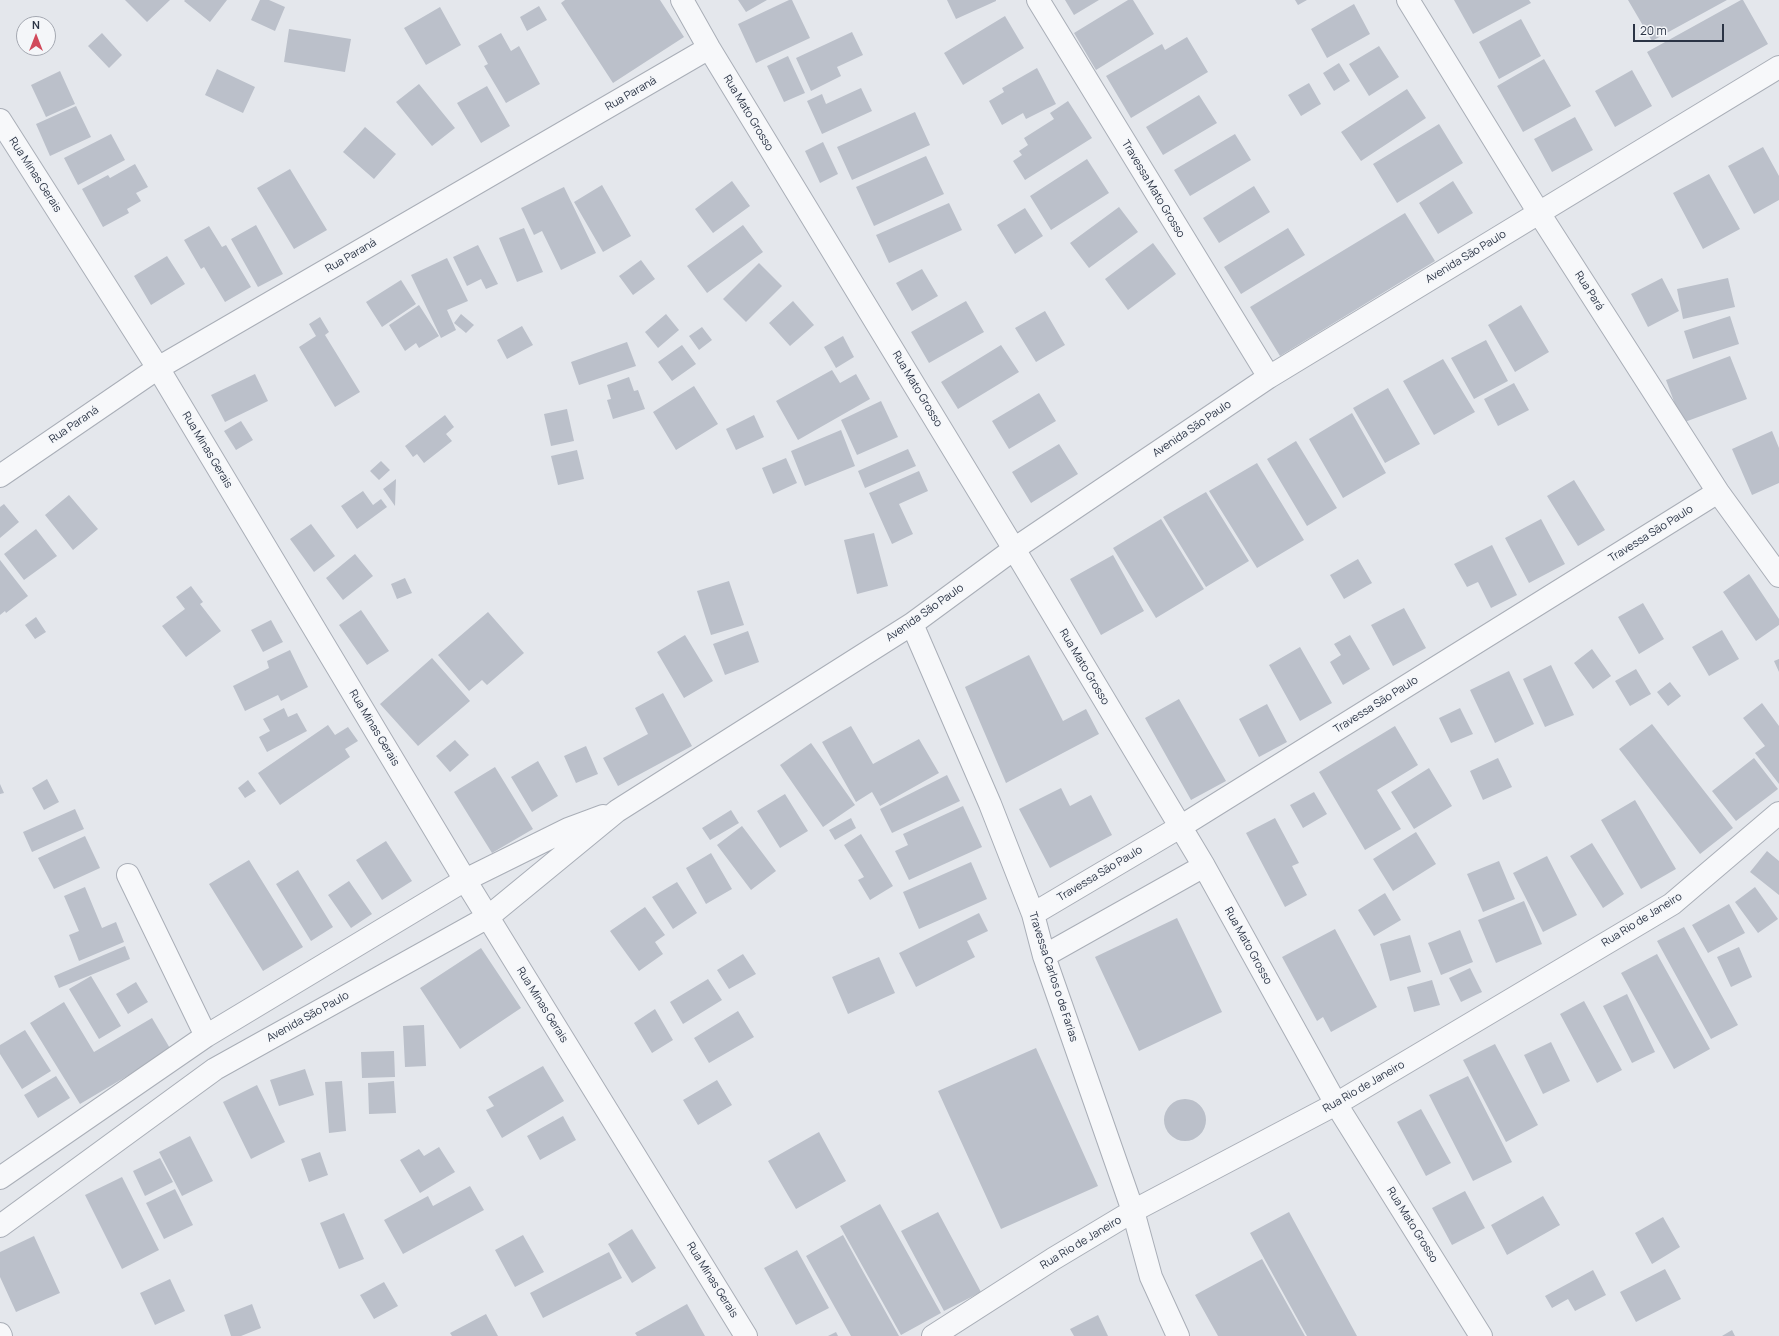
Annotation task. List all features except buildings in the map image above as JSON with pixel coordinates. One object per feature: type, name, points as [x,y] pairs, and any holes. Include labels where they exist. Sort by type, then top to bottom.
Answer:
[{"type":"street","name":"Rua Mato Grosso","points":[[682,0],[709,48],[1014,549],[1204,866],[1336,1104],[1482,1336]]},
{"type":"street","name":"Travessa Mato Grosso","points":[[1038,0],[1269,377]]},
{"type":"street","name":"Rua Pará","points":[[1408,0],[1539,213],[1718,492],[1779,576]]},
{"type":"street","name":"Rua Paraná","points":[[0,476],[158,368],[709,48]]},
{"type":"street","name":"Avenida São Paulo","points":[[0,1226],[216,1069],[488,917],[617,811],[912,624],[1014,549],[1269,377],[1779,67]]},
{"type":"street","name":"Rua Minas Gerais","points":[[0,120],[158,368],[488,917],[746,1336]]},
{"type":"street","name":"Travessa São Paulo","points":[[1033,914],[1180,827],[1718,492]]},
{"type":"street","name":"Travessa Carlos o de Farias","points":[[912,624],[987,797],[1033,914],[1044,956],[1133,1211],[1151,1277],[1178,1336]]},
{"type":"street","name":"Avenida São Paulo","points":[[0,1178],[206,1036],[466,880],[568,829],[617,811]]},
{"type":"street","name":"Rua Rio de Janeiro","points":[[934,1336],[1053,1259],[1133,1211],[1336,1104],[1672,904],[1779,813]]},
{"type":"street","points":[[1044,956],[1204,866]]},
{"type":"street","points":[[128,875],[206,1036]]}]
